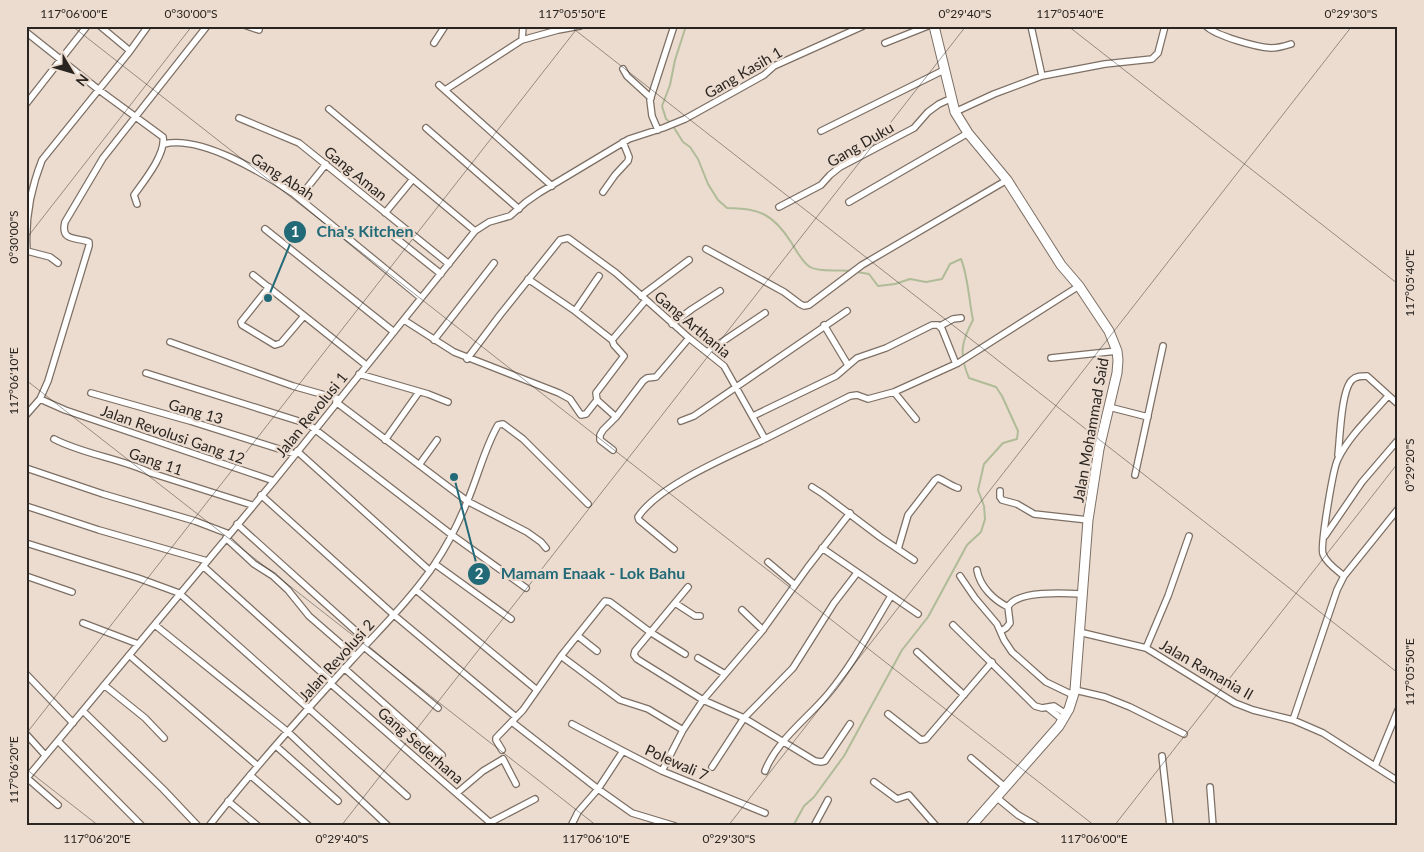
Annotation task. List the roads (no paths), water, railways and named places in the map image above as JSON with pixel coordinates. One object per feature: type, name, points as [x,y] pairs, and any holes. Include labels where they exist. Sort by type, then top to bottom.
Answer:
[{"type":"street","points":[[26,104],[87,26]]},
{"type":"street","points":[[100,26],[130,50]]},
{"type":"street","points":[[58,263],[50,257],[27,251],[28,218],[34,179],[42,160],[148,26]]},
{"type":"street","points":[[26,415],[40,398],[48,380],[88,249],[89,242],[69,237],[65,234],[63,228],[65,222],[103,158],[207,26]]},
{"type":"street","points":[[247,26],[259,30]]},
{"type":"street","points":[[434,43],[445,26]]},
{"type":"street","points":[[522,40],[523,26]]},
{"type":"street","points":[[445,90],[522,40],[580,26]]},
{"type":"street","points":[[661,129],[652,116],[650,104],[674,26]]},
{"type":"street","name":"Gang Kasih 1","points":[[661,129],[685,119],[750,83],[764,75],[774,66],[863,26]]},
{"type":"street","points":[[885,42],[928,26]]},
{"type":"street","name":"Jalan Mohammad Said","points":[[934,26],[954,112],[968,133],[1008,180],[1061,265],[1079,286],[1109,331],[1117,351],[1118,360],[1088,520],[1074,692],[1065,717],[1049,739],[971,826]]},
{"type":"street","points":[[1031,26],[1042,76]]},
{"type":"street","points":[[954,112],[994,94],[1042,76],[1105,64],[1152,59],[1158,53],[1166,26]]},
{"type":"street","points":[[1206,26],[1216,34],[1267,48],[1278,48],[1291,44]]},
{"type":"street","points":[[27,29],[61,60],[164,141],[157,160],[134,195],[137,204]]},
{"type":"street","points":[[623,69],[627,76],[651,98]]},
{"type":"street","points":[[822,131],[944,70]]},
{"type":"street","points":[[439,85],[552,186]]},
{"type":"street","name":"Gang Duku","points":[[778,207],[821,185],[840,168],[914,128],[928,112],[950,99]]},
{"type":"street","points":[[329,109],[475,231]]},
{"type":"street","name":"Gang Aman","points":[[239,118],[299,143],[449,264]]},
{"type":"street","points":[[426,128],[518,208]]},
{"type":"street","name":"Jalan Revolusi 1","points":[[27,778],[252,505],[274,481],[475,231],[489,222],[510,216],[532,197],[623,142],[636,135],[661,129]]},
{"type":"street","points":[[849,202],[968,133]]},
{"type":"street","name":"Gang Abah","points":[[164,141],[202,146],[262,175],[299,198],[421,298]]},
{"type":"street","points":[[603,192],[628,161],[629,157],[623,142]]},
{"type":"street","points":[[299,198],[326,164]]},
{"type":"street","points":[[386,213],[412,179]]},
{"type":"street","points":[[706,249],[804,306],[809,305],[856,268],[1008,180]]},
{"type":"street","points":[[266,230],[394,332]]},
{"type":"street","points":[[387,231],[441,274]]},
{"type":"street","name":"Gang Arthania","points":[[468,359],[560,240],[568,238],[616,273],[672,324],[724,366],[737,386],[765,439]]},
{"type":"street","points":[[612,340],[643,298],[689,260]]},
{"type":"street","points":[[434,340],[494,263]]},
{"type":"street","points":[[253,275],[366,365]]},
{"type":"street","points":[[575,311],[599,276]]},
{"type":"street","points":[[528,279],[575,311],[612,340],[624,356],[596,393],[598,400],[616,416]]},
{"type":"street","points":[[674,549],[639,520],[638,517],[644,508],[681,480],[850,396],[856,395],[868,399],[894,392],[957,364],[1079,286]]},
{"type":"street","points":[[268,287],[241,322],[242,326],[276,345],[304,316]]},
{"type":"street","points":[[672,324],[692,308],[720,291]]},
{"type":"street","points":[[682,421],[694,416],[847,311]]},
{"type":"street","points":[[707,352],[765,313]]},
{"type":"street","points":[[940,326],[953,319],[961,318]]},
{"type":"street","points":[[404,320],[468,359],[559,393],[570,399],[581,415],[586,414],[598,400]]},
{"type":"street","points":[[753,416],[836,376],[863,355],[886,348],[932,325],[936,324],[942,329],[957,364]]},
{"type":"street","points":[[824,325],[848,365]]},
{"type":"street","points":[[613,450],[600,440],[603,430],[644,379],[656,377],[689,338]]},
{"type":"street","points":[[170,342],[338,401],[384,440],[468,501],[526,532],[541,542],[546,548]]},
{"type":"street","points":[[1135,475],[1164,346]]},
{"type":"street","points":[[1051,358],[1117,351]]},
{"type":"street","name":"Gang 13","points":[[146,373],[308,424],[452,535],[526,588]]},
{"type":"street","points":[[359,374],[428,394],[448,402]]},
{"type":"street","points":[[1344,576],[1324,557],[1322,552],[1329,499],[1338,459],[1344,403],[1349,384],[1356,377],[1367,376],[1398,404]]},
{"type":"street","points":[[384,440],[419,392]]},
{"type":"street","points":[[894,392],[916,420]]},
{"type":"street","name":"Gang 13","points":[[91,393],[296,452]]},
{"type":"street","points":[[1338,459],[1388,396]]},
{"type":"street","name":"Jalan Revolusi Gang 12","points":[[40,398],[65,410],[274,481]]},
{"type":"street","points":[[1109,406],[1148,417]]},
{"type":"street","name":"Jalan Revolusi 2","points":[[209,826],[258,766],[344,668],[394,615],[430,571],[452,535],[468,501],[488,445],[498,425],[501,423],[510,428],[523,439],[588,504]]},
{"type":"street","name":"Gang 11","points":[[54,439],[70,447],[252,505]]},
{"type":"street","points":[[418,465],[437,440]]},
{"type":"street","points":[[1324,538],[1362,482],[1398,440]]},
{"type":"street","points":[[296,452],[430,571]]},
{"type":"street","points":[[26,468],[103,494],[195,521],[227,536],[254,564],[273,576],[288,590],[309,616],[355,656]]},
{"type":"street","points":[[898,549],[908,515],[935,480],[941,479],[958,488]]},
{"type":"street","points":[[812,487],[914,560]]},
{"type":"street","points":[[1000,491],[1002,500],[1017,504],[1034,514],[1088,520]]},
{"type":"street","points":[[261,495],[394,615],[514,720],[598,790],[637,815],[675,826]]},
{"type":"street","points":[[26,506],[205,564]]},
{"type":"street","points":[[1293,720],[1337,590],[1344,576],[1398,509]]},
{"type":"street","points":[[662,771],[683,730],[703,700],[763,630],[822,548],[850,514]]},
{"type":"street","points":[[237,524],[438,708]]},
{"type":"street","points":[[1146,648],[1168,596],[1189,536]]},
{"type":"street","points":[[26,543],[138,578],[179,593],[407,796]]},
{"type":"street","points":[[822,548],[918,614]]},
{"type":"street","points":[[768,562],[795,585]]},
{"type":"street","name":"Gang Sederhana","points":[[205,564],[332,683],[493,824]]},
{"type":"street","points":[[435,564],[511,619]]},
{"type":"street","points":[[978,570],[981,581],[994,600],[1008,607]]},
{"type":"street","points":[[712,766],[744,718],[793,668],[834,603],[858,573]]},
{"type":"street","points":[[26,576],[72,592]]},
{"type":"street","points":[[960,576],[968,589],[991,615],[1012,652],[1046,682],[1074,692],[1105,697],[1184,734]]},
{"type":"street","points":[[688,588],[650,632],[635,652],[635,657],[703,700],[744,718],[815,761],[821,762],[829,757],[850,724]]},
{"type":"street","points":[[416,590],[537,690]]},
{"type":"street","points":[[1001,631],[1010,623],[1008,607],[1012,602],[1029,596],[1052,593],[1082,594]]},
{"type":"street","points":[[765,771],[770,759],[784,741],[827,696],[839,680],[891,596]]},
{"type":"street","points":[[502,750],[496,738],[514,720],[561,656],[605,601],[610,602],[650,632],[685,654]]},
{"type":"street","points":[[675,603],[695,616],[700,616]]},
{"type":"street","points":[[742,610],[763,630]]},
{"type":"street","points":[[83,623],[138,644]]},
{"type":"street","points":[[155,625],[288,732],[388,826]]},
{"type":"street","points":[[953,625],[1036,707],[1048,708],[1065,717]]},
{"type":"street","name":"Jalan Ramania II","points":[[1079,632],[1146,648],[1235,703],[1293,720],[1323,733],[1398,780]]},
{"type":"street","points":[[578,636],[597,650]]},
{"type":"street","points":[[917,652],[964,695]]},
{"type":"street","points":[[130,655],[258,766]]},
{"type":"street","points":[[561,656],[620,700],[648,709],[683,730]]},
{"type":"street","points":[[698,658],[725,674]]},
{"type":"street","points":[[888,714],[924,740],[928,738],[992,662]]},
{"type":"street","points":[[344,668],[442,756]]},
{"type":"street","points":[[26,674],[73,723]]},
{"type":"street","points":[[104,685],[144,718],[164,738]]},
{"type":"street","points":[[1374,766],[1398,710]]},
{"type":"street","points":[[83,712],[163,789],[198,826]]},
{"type":"street","points":[[572,724],[623,751]]},
{"type":"street","points":[[26,734],[45,755]]},
{"type":"street","points":[[58,741],[142,826]]},
{"type":"street","points":[[276,746],[338,801]]},
{"type":"street","name":"Polewali 7","points":[[571,826],[581,808],[598,790],[623,751],[662,771],[765,813]]},
{"type":"street","points":[[1162,756],[1170,826]]},
{"type":"street","points":[[971,758],[1005,787]]},
{"type":"street","points":[[458,793],[483,772],[503,759],[516,784]]},
{"type":"street","points":[[250,776],[308,826]]},
{"type":"street","points":[[27,778],[58,805]]},
{"type":"street","points":[[874,782],[897,798],[909,795],[936,826]]},
{"type":"street","points":[[1210,787],[1213,826]]},
{"type":"street","points":[[996,797],[1018,815],[1037,826]]},
{"type":"street","points":[[493,824],[535,799]]},
{"type":"street","points":[[814,826],[828,800]]},
{"type":"street","points":[[228,801],[258,826]]},
{"type":"waterway","points":[[686,26],[675,60],[670,85],[662,106],[666,119],[698,159],[708,184],[718,200],[727,208],[757,211],[771,219],[784,232],[802,259],[810,267],[819,270],[852,271]]},
{"type":"waterway","points":[[793,826],[804,806],[814,797],[844,756],[902,650],[928,617],[967,545],[981,532],[985,519],[984,506],[978,490],[984,464],[1003,443],[1017,439],[1018,431],[996,387],[969,378],[966,370],[963,349],[966,335],[973,320],[967,281],[961,259],[950,264],[942,279],[926,282],[910,279],[895,284],[878,286],[869,274],[857,272]]},
{"type":"place","name":"Cha's Kitchen","points":[[268,298]]},
{"type":"place","name":"Mamam Enaak - Lok Bahu","points":[[454,477]]}]
